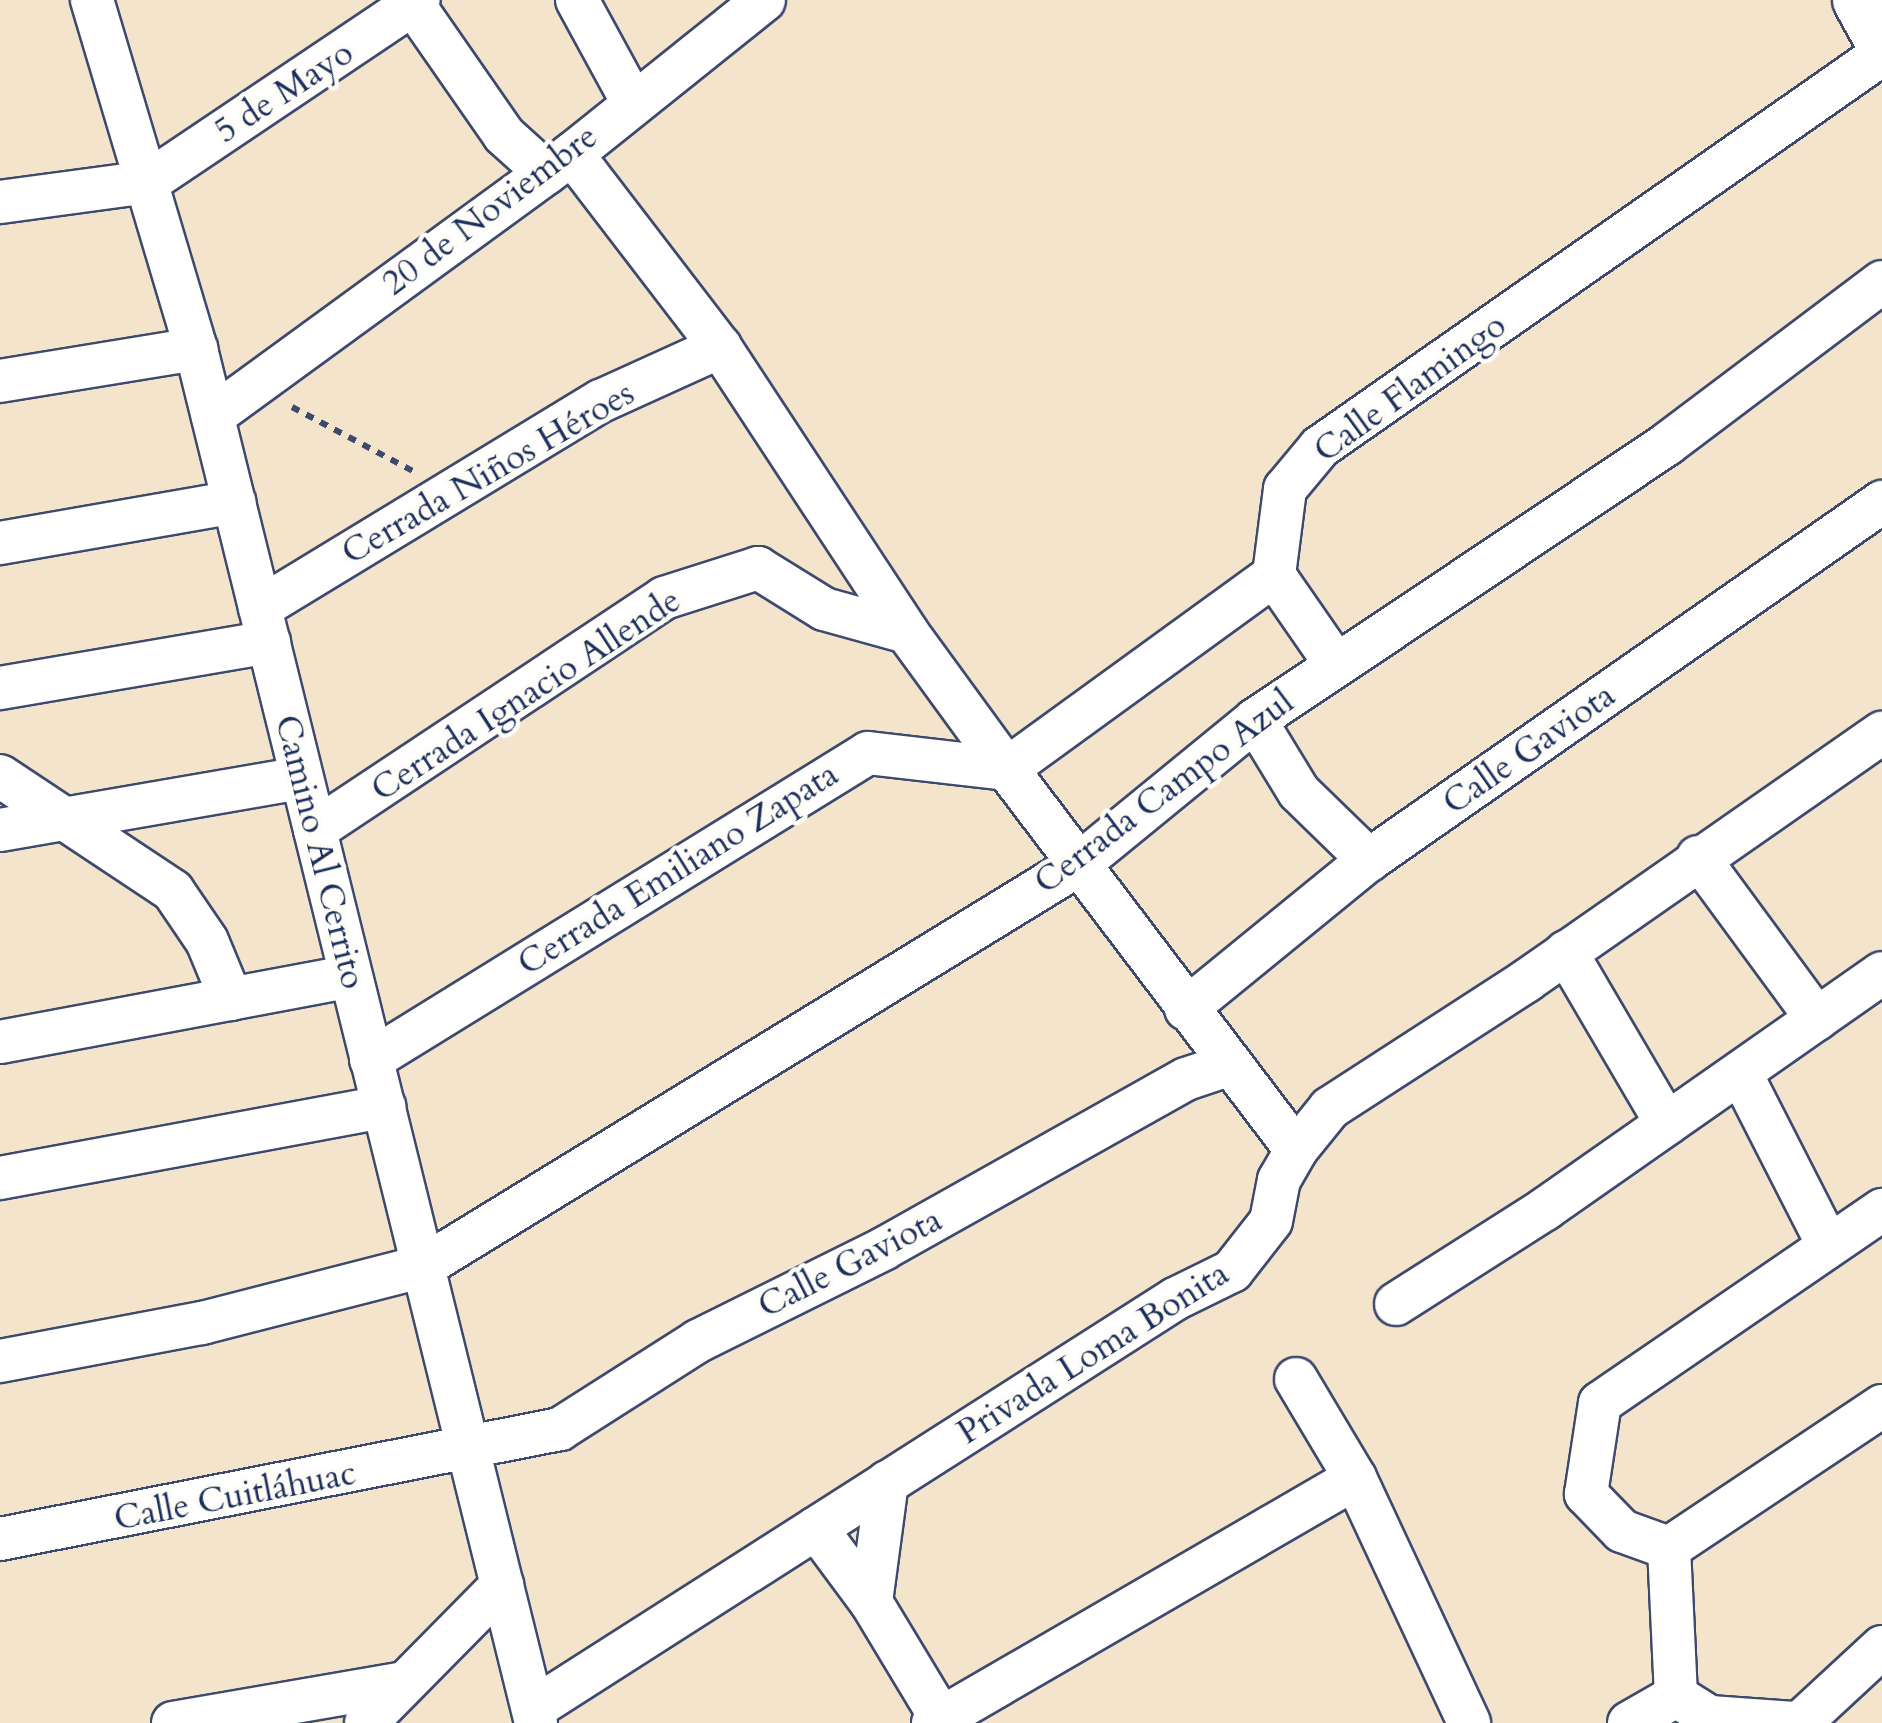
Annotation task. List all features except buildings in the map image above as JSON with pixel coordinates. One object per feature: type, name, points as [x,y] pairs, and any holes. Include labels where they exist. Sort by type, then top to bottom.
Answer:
[{"type":"main road","points":[[1859,0],[1882,42]]},
{"type":"street","name":"Camino Al Cerrito","points":[[92,0],[196,349],[535,1716]]},
{"type":"street","points":[[576,0],[632,101]]},
{"type":"street","name":"20 de Noviembre","points":[[213,416],[559,163],[632,101],[764,0]]},
{"type":"street","name":"5 de Mayo","points":[[148,182],[416,2]]},
{"type":"street","points":[[416,2],[504,135],[559,163],[720,346],[907,632],[1228,1065],[1296,1150]]},
{"type":"street","name":"Calle Flamingo","points":[[1274,574],[1285,489],[1320,447],[1882,54]]},
{"type":"street","points":[[0,202],[148,182]]},
{"type":"street","name":"Cerrada Campo Azul","points":[[0,1361],[202,1323],[424,1266],[1078,865],[1256,720],[1667,444],[1882,282]]},
{"type":"street","name":"Cerrada Niños Héroes","points":[[264,625],[460,491],[600,402],[720,346]]},
{"type":"street","points":[[0,381],[196,349]]},
{"type":"street","points":[[0,543],[234,502]]},
{"type":"street","name":"Calle Gaviota","points":[[1186,1009],[1369,860],[1882,502]]},
{"type":"street","name":"Cerrada Ignacio Allende","points":[[315,830],[664,598],[758,568],[824,610],[907,632]]},
{"type":"street","points":[[1006,769],[1274,574],[1335,664]]},
{"type":"street","points":[[0,688],[264,625]]},
{"type":"street","points":[[1256,720],[1299,792],[1369,860]]},
{"type":"street","name":"Privada Loma Bonita","points":[[535,1716],[816,1528],[1175,1299],[1232,1272],[1272,1220],[1279,1180],[1296,1150],[1330,1108],[1566,952],[1882,733]]},
{"type":"street","name":"Cerrada Emiliano Zapata","points":[[370,1060],[868,753],[1006,769]]},
{"type":"street","points":[[0,776],[173,891],[207,941],[231,999]]},
{"type":"street","points":[[0,830],[302,778]]},
{"type":"street","points":[[1698,857],[1817,1018]]},
{"type":"street","points":[[1566,952],[1667,1124]]},
{"type":"street","points":[[1396,1304],[1741,1074],[1882,973]]},
{"type":"street","points":[[0,1042],[349,977]]},
{"type":"street","name":"Calle Gaviota","points":[[469,1451],[560,1429],[698,1341],[883,1249],[1186,1080],[1228,1065]]},
{"type":"street","points":[[1741,1074],[1828,1245]]},
{"type":"street","points":[[0,1178],[384,1107]]},
{"type":"street","points":[[1669,1548],[1622,1531],[1586,1494],[1600,1403],[1882,1210]]},
{"type":"street","points":[[1296,1379],[1354,1478],[1469,1723]]},
{"type":"street","points":[[1669,1548],[1882,1406]]},
{"type":"street","name":"Calle Cuitláhuac","points":[[0,1539],[469,1451]]},
{"type":"street","points":[[816,1528],[871,1602],[937,1721],[1354,1478]]},
{"type":"street","points":[[871,1602],[888,1482]]},
{"type":"street","points":[[1669,1548],[1676,1696]]},
{"type":"street","points":[[366,1723],[502,1585]]},
{"type":"street","points":[[1676,1696],[1710,1717],[1797,1723],[1882,1647]]},
{"type":"street","points":[[173,1723],[405,1683]]},
{"type":"street","points":[[1629,1723],[1676,1696]]},
{"type":"path","points":[[252,384],[380,457],[460,491]]}]
